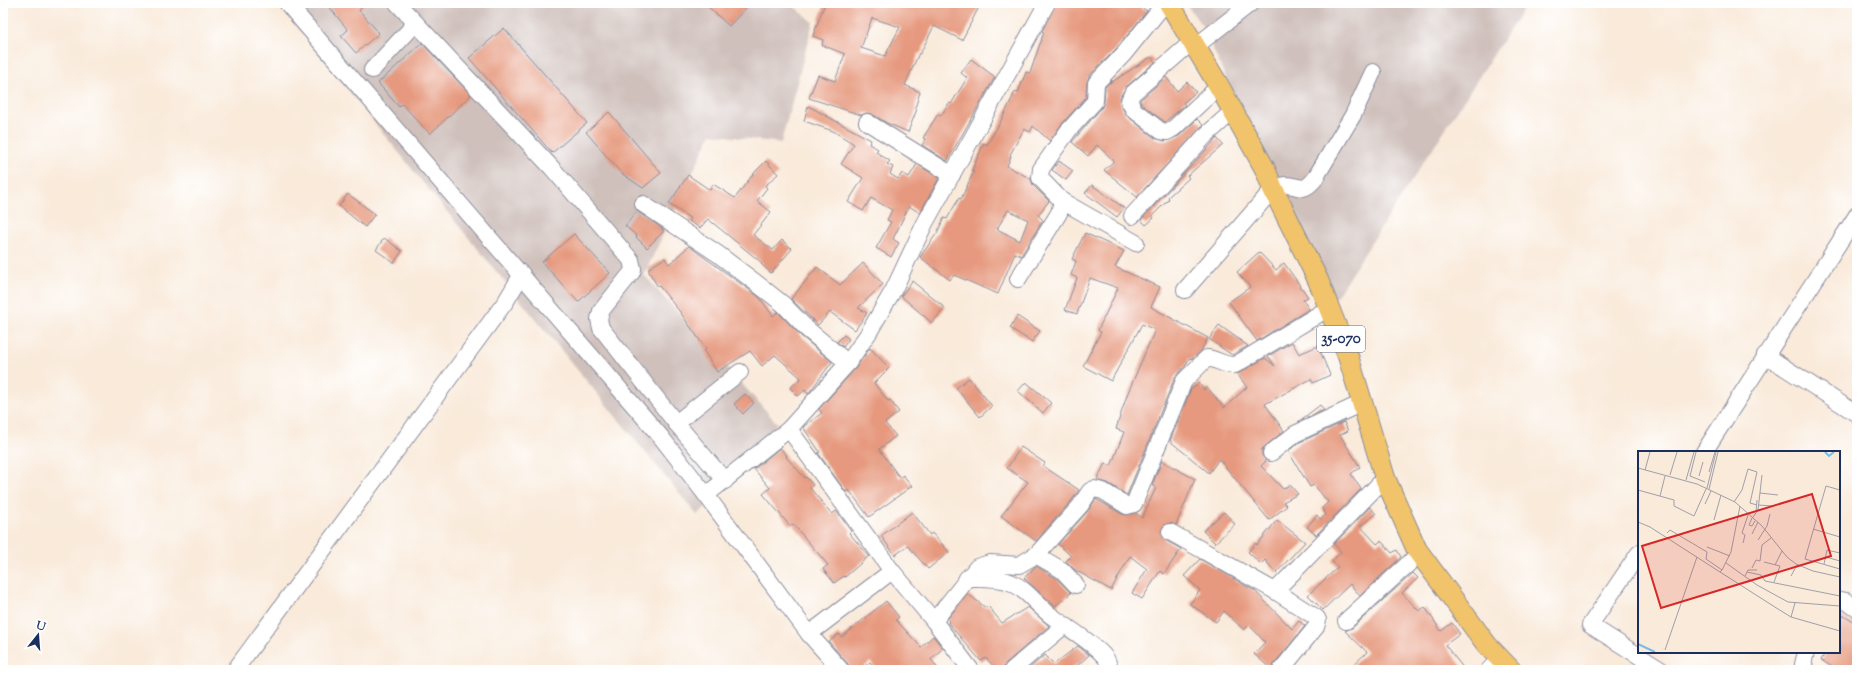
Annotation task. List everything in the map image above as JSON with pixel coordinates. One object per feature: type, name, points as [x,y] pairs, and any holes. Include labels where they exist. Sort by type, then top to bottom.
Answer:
[{"type":"main road","name":"35-070","points":[[1169,3],[1219,86],[1265,169],[1273,189],[1318,280],[1348,356],[1385,478],[1419,554],[1487,645],[1500,666]]},
{"type":"street","points":[[287,3],[661,437],[809,634],[841,670]]},
{"type":"street","points":[[397,3],[552,168],[631,260],[633,269],[632,272],[601,311],[599,319],[601,328],[724,481]]},
{"type":"street","points":[[706,495],[789,429],[848,363],[868,334],[890,294],[925,223],[1047,3]]},
{"type":"street","points":[[1136,243],[1062,201],[1040,178],[1041,169],[1068,131],[1095,101],[1096,83],[1123,55],[1165,3]]},
{"type":"street","points":[[1219,86],[1174,128],[1167,132],[1161,131],[1134,110],[1129,101],[1132,94],[1194,44],[1250,3]]},
{"type":"street","points":[[372,70],[416,23]]},
{"type":"street","points":[[1185,290],[1273,189],[1285,185],[1300,188],[1308,187],[1314,180],[1353,115],[1373,72]]},
{"type":"street","points":[[1132,216],[1205,136],[1233,111]]},
{"type":"street","points":[[866,122],[952,175]]},
{"type":"street","points":[[1018,279],[1059,213],[1062,201]]},
{"type":"street","points":[[643,204],[718,254],[755,282],[783,304],[807,329],[848,363]]},
{"type":"street","points":[[1705,451],[1765,355],[1857,215]]},
{"type":"street","points":[[235,670],[506,301],[522,274]]},
{"type":"street","points":[[934,620],[971,573],[990,563],[1019,565],[1036,555],[1080,506],[1090,491],[1094,489],[1103,490],[1127,506],[1134,504],[1184,381],[1207,358],[1212,358],[1226,366],[1235,365],[1329,308]]},
{"type":"street","points":[[1765,355],[1857,414]]},
{"type":"street","points":[[676,423],[740,372]]},
{"type":"street","points":[[1270,453],[1295,434],[1362,403]]},
{"type":"street","points":[[789,429],[892,571],[934,620],[971,670]]},
{"type":"street","points":[[1275,591],[1385,478]]},
{"type":"street","points":[[1170,532],[1275,591],[1317,618],[1318,620],[1316,627],[1281,670]]},
{"type":"street","points":[[1346,621],[1419,554]]},
{"type":"street","points":[[1638,554],[1590,625],[1661,670]]},
{"type":"street","points":[[1036,555],[1062,570],[1076,585]]},
{"type":"street","points":[[809,634],[892,571]]},
{"type":"street","points":[[971,573],[1010,582],[1019,588],[1053,617],[1105,656],[1110,670]]},
{"type":"street","points":[[1012,670],[1065,625]]},
{"type":"street","points":[[1806,653],[1803,664],[1807,670]]},
{"type":"shaded area","points":[[278,3],[790,3],[813,22],[781,143],[711,134],[644,275],[786,433],[697,515],[416,174]]},
{"type":"shaded area","points":[[1185,3],[1527,3],[1329,308],[1203,27]]},
{"type":"building","points":[[326,3],[367,3],[359,10],[379,33],[356,53],[341,36],[348,30]]},
{"type":"building","points":[[704,3],[751,3],[729,26]]},
{"type":"building","points":[[825,3],[981,3],[962,40],[934,26],[920,54],[919,53],[905,85],[920,92],[915,108],[917,109],[908,132],[887,123],[872,114],[867,113],[861,115],[809,98],[818,75],[835,81],[845,54],[822,45],[823,40],[813,36]],"holes":[[[872,18],[900,27],[885,56],[861,48]]]},
{"type":"building","points":[[1056,3],[1133,3],[1147,11],[1116,49],[1089,76],[1086,97],[1061,125],[1050,141],[1033,126],[1030,132],[1024,129],[1010,155],[1011,156],[1007,166],[1031,179],[1033,185],[1049,201],[1038,215],[1043,220],[1021,256],[1015,253],[998,294],[954,275],[950,280],[920,257],[937,233],[944,218],[947,219],[959,198],[961,199],[974,171],[972,170],[984,143],[987,145],[1015,92],[1018,93],[1026,72],[1030,73],[1044,32],[1042,31]],"holes":[[[1008,210],[1028,220],[1020,241],[997,229]]]},
{"type":"building","points":[[504,28],[587,123],[552,153],[469,58]]},
{"type":"building","points":[[422,43],[471,95],[430,134],[402,104],[399,107],[378,83]]},
{"type":"building","points":[[1151,57],[1155,62],[1126,87],[1120,97],[1121,105],[1126,115],[1155,138],[1165,141],[1179,136],[1197,119],[1203,125],[1137,197],[1104,170],[1114,161],[1097,145],[1088,156],[1072,142],[1102,107],[1104,102],[1105,87],[1112,80],[1110,83]]},
{"type":"building","points":[[971,59],[995,77],[947,161],[922,145],[926,139],[923,138],[938,114],[941,116],[949,103],[951,104],[967,78],[961,73]]},
{"type":"building","points":[[1166,77],[1177,91],[1187,82],[1196,92],[1183,103],[1185,105],[1165,122],[1141,104],[1140,100]]},
{"type":"building","points":[[808,106],[871,140],[869,144],[878,149],[876,152],[890,161],[887,164],[893,167],[890,174],[898,179],[902,173],[909,177],[917,164],[939,178],[920,213],[909,206],[893,239],[899,243],[891,257],[876,248],[891,222],[887,220],[892,210],[871,198],[863,211],[848,202],[863,178],[841,164],[854,144],[833,131],[804,121]]},
{"type":"building","points":[[609,112],[661,173],[643,188],[621,173],[586,132]]},
{"type":"building","points":[[1217,138],[1223,145],[1187,176],[1189,178],[1168,197],[1169,199],[1152,216],[1154,218],[1146,225],[1141,220]]},
{"type":"building","points":[[766,161],[778,174],[765,186],[767,188],[757,201],[771,212],[753,235],[773,250],[782,240],[792,249],[771,273],[761,264],[762,263],[708,219],[700,228],[689,221],[691,219],[669,204],[688,175],[710,190],[713,184],[735,198],[754,173]]},
{"type":"building","points":[[1059,161],[1073,171],[1066,180],[1052,170]]},
{"type":"building","points":[[1092,185],[1124,208],[1117,217],[1085,193]]},
{"type":"building","points":[[348,194],[375,214],[365,227],[339,206]]},
{"type":"building","points":[[637,211],[663,229],[663,232],[647,248],[636,237],[637,236],[625,226]]},
{"type":"building","points":[[1085,233],[1124,251],[1115,267],[1160,287],[1151,307],[1208,338],[1201,351],[1192,359],[1189,358],[1186,365],[1175,377],[1127,495],[1108,483],[1097,480],[1105,463],[1111,466],[1124,432],[1116,429],[1127,395],[1155,330],[1142,324],[1111,381],[1083,366],[1101,332],[1098,330],[1118,288],[1090,278],[1077,314],[1065,310],[1077,278],[1071,275],[1076,261],[1072,259]]},
{"type":"building","points":[[574,234],[610,273],[578,302],[542,262]]},
{"type":"building","points":[[384,238],[402,251],[394,263],[376,250]]},
{"type":"building","points":[[689,246],[759,297],[773,316],[778,312],[801,336],[832,362],[808,394],[805,390],[798,396],[790,388],[801,378],[775,355],[762,366],[750,351],[717,372],[704,351],[706,349],[680,312],[659,286],[658,287],[649,272],[649,268],[665,258],[669,264]]},
{"type":"building","points":[[1259,252],[1276,270],[1284,263],[1308,297],[1303,300],[1309,309],[1257,341],[1229,302],[1250,287],[1237,272]]},
{"type":"building","points":[[863,263],[883,284],[858,308],[867,313],[855,330],[830,312],[818,325],[791,299],[817,267],[840,285]]},
{"type":"building","points":[[912,281],[945,308],[932,323],[901,296]]},
{"type":"building","points":[[1017,316],[1040,331],[1032,342],[1010,328]]},
{"type":"building","points":[[1219,325],[1248,346],[1232,355],[1209,339]]},
{"type":"building","points":[[844,335],[849,339],[843,347],[837,342]]},
{"type":"building","points":[[1292,342],[1299,354],[1318,346],[1330,375],[1313,383],[1311,379],[1265,404],[1284,431],[1262,449],[1262,455],[1266,461],[1261,466],[1283,489],[1290,485],[1298,494],[1283,502],[1287,506],[1269,520],[1219,459],[1209,473],[1170,441],[1191,389],[1199,383],[1204,390],[1207,387],[1224,408],[1247,387],[1237,374],[1265,358],[1275,366],[1268,356]]},
{"type":"building","points":[[870,348],[889,368],[874,383],[899,412],[885,423],[896,436],[879,449],[900,478],[903,475],[912,486],[869,517],[849,490],[846,492],[818,453],[820,452],[803,427],[822,413],[819,409],[855,369]]},
{"type":"building","points":[[969,378],[992,406],[980,417],[956,388]]},
{"type":"building","points":[[1026,382],[1051,403],[1043,413],[1018,391]]},
{"type":"building","points":[[745,394],[754,403],[743,414],[734,404]]},
{"type":"building","points":[[1320,405],[1324,410],[1298,422]]},
{"type":"building","points":[[1344,422],[1348,431],[1340,435],[1360,467],[1351,474],[1361,489],[1316,535],[1307,527],[1317,515],[1320,519],[1326,515],[1322,508],[1328,502],[1314,485],[1310,487],[1288,451],[1300,442]]},
{"type":"building","points":[[1021,447],[1045,463],[1043,466],[1079,490],[1036,541],[1001,516],[1028,482],[1007,468]]},
{"type":"building","points":[[780,448],[787,456],[786,457],[813,485],[810,488],[832,514],[836,511],[851,531],[849,533],[869,556],[845,577],[844,576],[834,583],[823,569],[828,565],[793,524],[790,526],[763,494],[770,488],[754,469]]},
{"type":"building","points":[[1162,461],[1195,479],[1176,525],[1170,523],[1166,524],[1161,532],[1165,540],[1181,549],[1164,574],[1160,571],[1142,599],[1132,593],[1147,569],[1130,556],[1111,590],[1075,570],[1066,561],[1071,556],[1058,544],[1087,512],[1096,499],[1122,514],[1126,515],[1136,513],[1142,518],[1156,488],[1152,485]]},
{"type":"building","points":[[1370,507],[1376,514],[1360,526],[1377,544],[1381,541],[1392,553],[1397,550],[1401,557],[1360,596],[1350,584],[1323,610],[1308,595],[1338,567],[1332,561],[1341,552],[1334,544]]},
{"type":"building","points":[[912,512],[930,535],[932,533],[949,552],[928,569],[908,546],[895,555],[881,536]]},
{"type":"building","points":[[1224,512],[1235,524],[1215,543],[1203,531]]},
{"type":"building","points":[[1277,520],[1305,542],[1276,573],[1265,560],[1261,564],[1248,552],[1256,543],[1257,545]]},
{"type":"building","points":[[1200,559],[1255,591],[1292,629],[1299,621],[1305,626],[1274,664],[1272,670],[1254,654],[1265,642],[1249,625],[1244,630],[1224,611],[1216,622],[1190,604],[1200,590],[1184,576]]},
{"type":"building","points":[[1036,566],[1056,578],[1071,593],[1055,606],[1024,578]]},
{"type":"building","points":[[1413,573],[1418,578],[1402,593],[1419,611],[1425,607],[1441,631],[1452,623],[1460,634],[1445,645],[1465,670],[1348,670],[1367,652],[1345,631],[1352,628]]},
{"type":"building","points":[[968,594],[986,608],[988,606],[1002,623],[1028,607],[1049,626],[1006,663],[1003,670],[997,670],[986,658],[981,661],[948,623],[950,621],[947,619]]},
{"type":"building","points":[[886,601],[899,617],[896,620],[921,647],[933,636],[943,648],[931,659],[939,670],[877,670],[870,662],[861,670],[850,670],[848,664],[829,642],[839,634],[842,637]]},
{"type":"building","points":[[1840,614],[1857,624],[1857,670],[1837,670],[1821,660],[1825,653],[1840,653]]},
{"type":"building","points":[[1078,646],[1089,655],[1077,666],[1076,665],[1069,670],[1027,670],[1045,655],[1054,664]]}]
